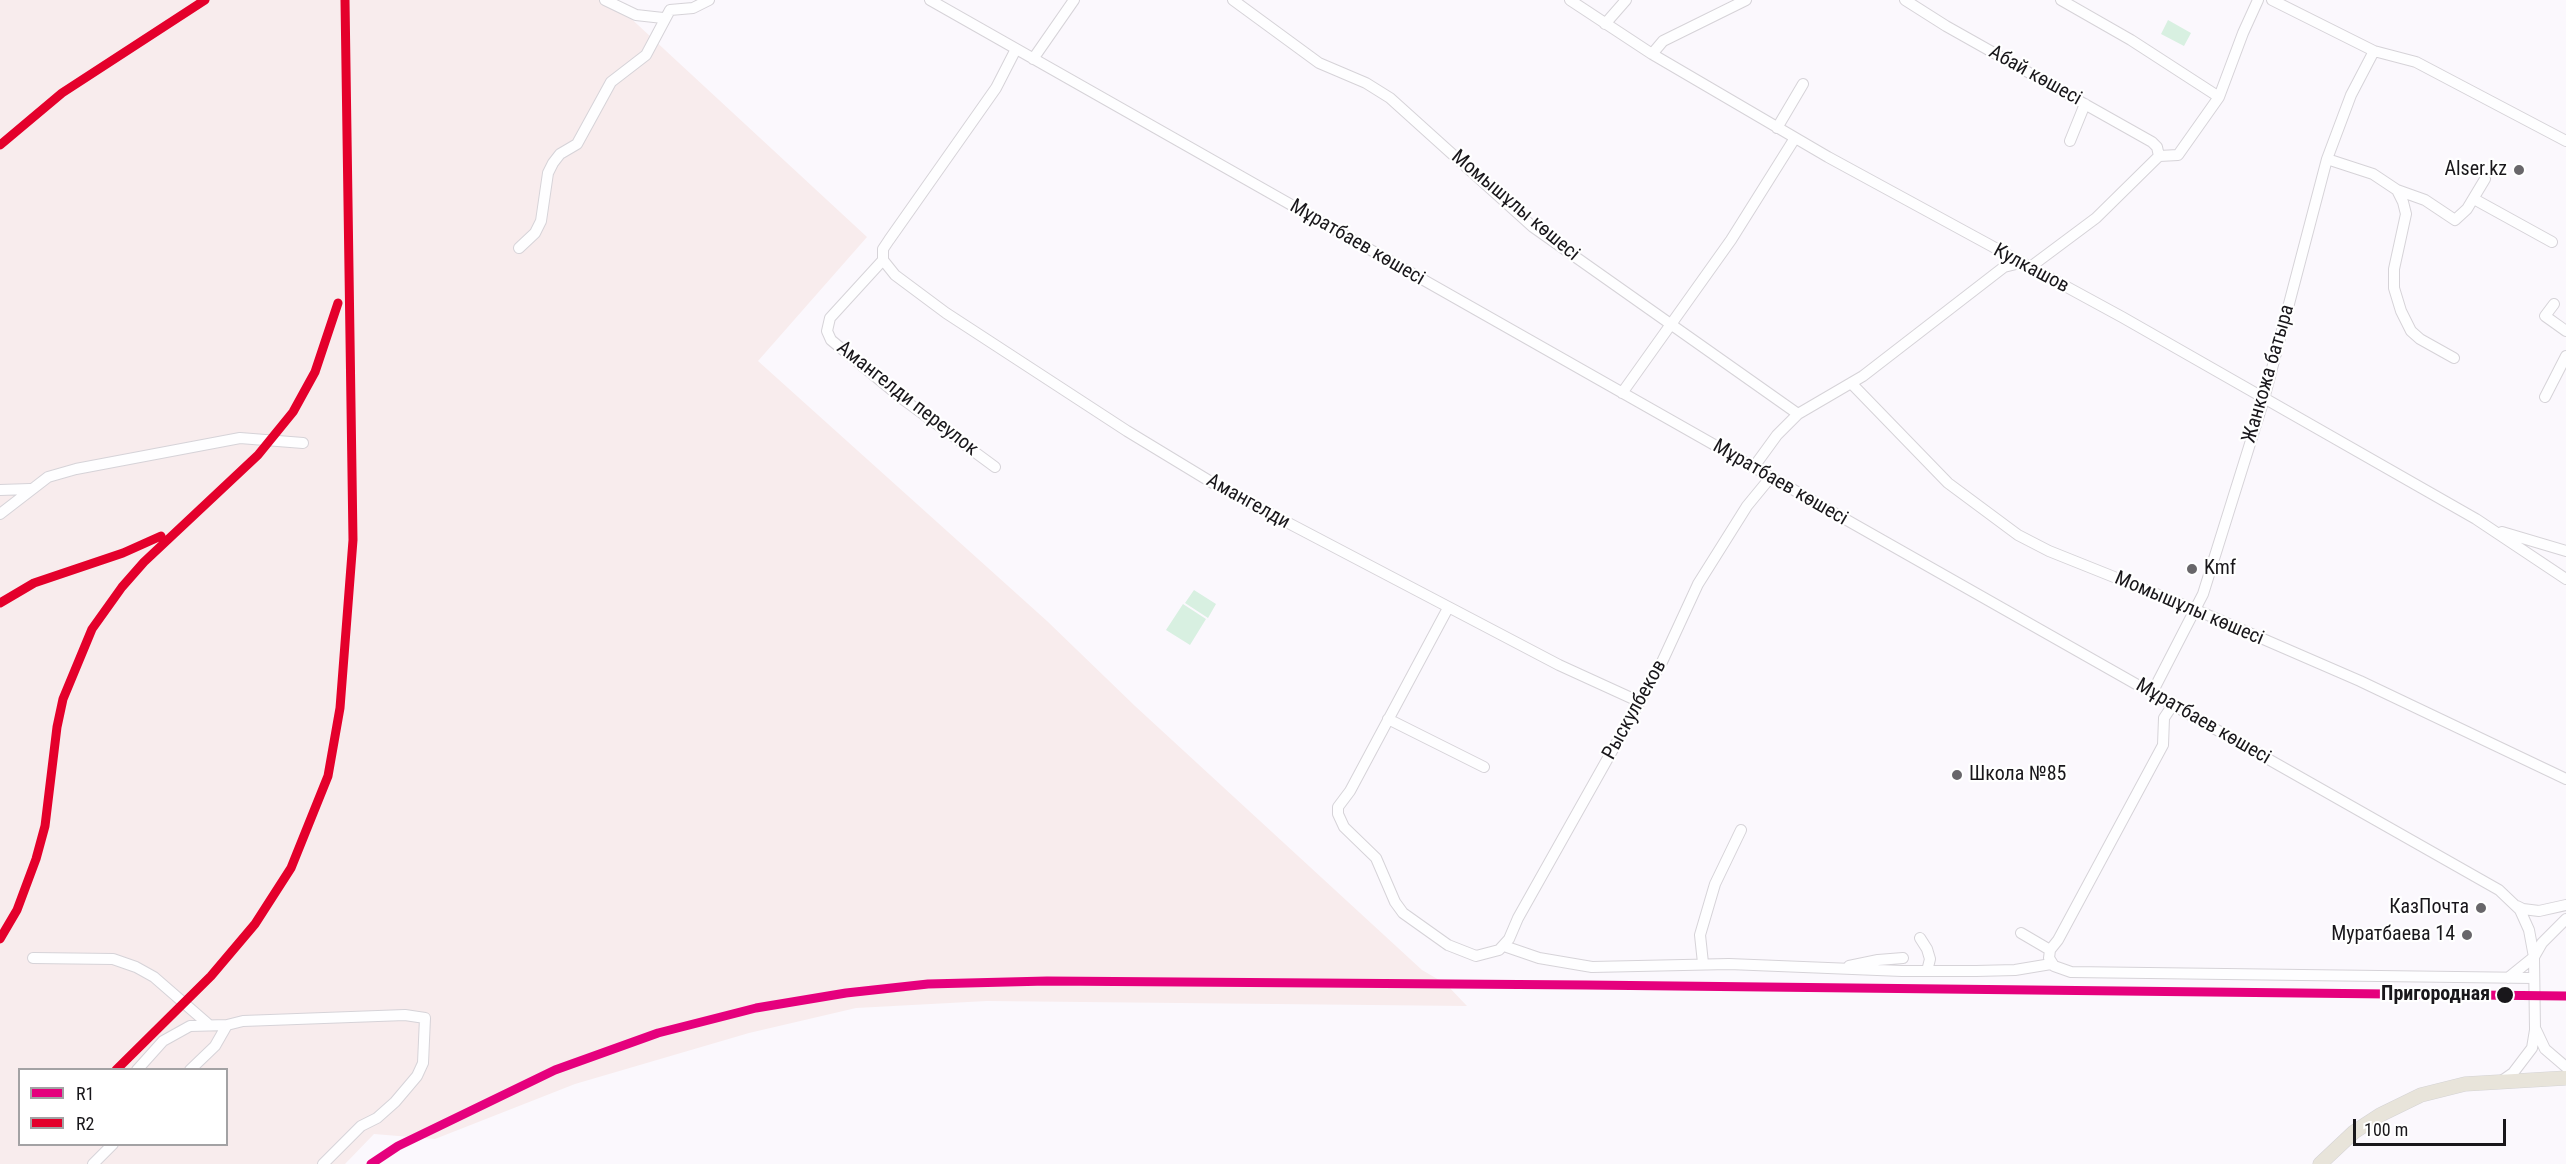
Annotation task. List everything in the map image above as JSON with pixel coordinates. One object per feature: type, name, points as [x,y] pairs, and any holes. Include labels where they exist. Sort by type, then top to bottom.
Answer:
[{"type":"main road","points":[[2320,1164],[2354,1132],[2398,1106],[2443,1088],[2566,1078]]},
{"type":"street","points":[[605,0],[636,15],[663,18]]},
{"type":"street","points":[[667,0],[680,8]]},
{"type":"street","points":[[519,248],[535,233],[541,221],[548,173],[553,163],[560,154],[578,144],[611,82],[646,55],[663,18],[670,10],[693,8],[709,0]]},
{"type":"street","name":"Мұратбаев көшесі","points":[[930,0],[2172,706],[2486,881],[2517,906],[2525,919],[2534,957],[2535,1030]]},
{"type":"street","points":[[1033,58],[1074,0]]},
{"type":"street","name":"Момышұлы көшесі","points":[[1233,0],[1319,63],[1366,83],[1390,98],[1533,227],[1798,414]]},
{"type":"street","name":"Кулкашов","points":[[1570,0],[1652,54],[1777,128],[2024,266],[2122,316],[2496,531],[2566,579]]},
{"type":"street","points":[[1605,24],[1626,0]]},
{"type":"street","points":[[1652,54],[1662,41],[1746,0]]},
{"type":"street","name":"Абай көшесі","points":[[1905,0],[1946,26],[2152,142],[2157,147],[2159,156]]},
{"type":"street","points":[[2061,0],[2131,40],[2219,97]]},
{"type":"street","points":[[1753,468],[1777,435],[1798,414],[1851,383],[2004,267],[2024,266],[2096,218],[2159,156],[2178,156],[2219,97],[2258,0]]},
{"type":"street","points":[[2272,0],[2374,51],[2416,62],[2566,141]]},
{"type":"street","points":[[882,260],[889,240],[990,97],[1016,49]]},
{"type":"street","name":"Жанкожа батыра","points":[[2152,693],[2210,572],[2264,399],[2327,159],[2351,95],[2374,51]]},
{"type":"street","points":[[1777,128],[1803,84]]},
{"type":"street","points":[[2070,141],[2085,104]]},
{"type":"street","points":[[1622,393],[1731,240],[1795,138]]},
{"type":"street","points":[[2327,159],[2373,174],[2397,190],[2425,200],[2455,220],[2474,199],[2485,179]]},
{"type":"street","points":[[2397,190],[2406,214],[2394,269],[2394,288],[2401,311],[2411,330],[2420,339],[2454,358]]},
{"type":"street","points":[[2474,199],[2552,242]]},
{"type":"street","name":"Амангелди переулок","points":[[882,260],[830,318],[828,324],[831,340],[852,359],[995,467]]},
{"type":"street","name":"Амангелди","points":[[882,260],[895,275],[946,314],[1127,431],[1216,485],[1559,665],[1640,702]]},
{"type":"street","points":[[2554,304],[2545,316],[2566,331]]},
{"type":"street","points":[[2545,397],[2566,356]]},
{"type":"street","name":"Момышұлы көшесі","points":[[1851,383],[1948,483],[2018,536],[2360,681],[2566,779]]},
{"type":"street","points":[[0,514],[48,477],[76,469],[240,438],[303,442]]},
{"type":"street","name":"Рыскулбеков","points":[[1504,946],[1640,702],[1703,575],[1746,506],[1770,478]]},
{"type":"street","points":[[0,490],[30,489]]},
{"type":"street","name":"Кулкашов","points":[[2496,531],[2566,551]]},
{"type":"street","points":[[1448,608],[1350,791],[1338,807],[1338,814],[1344,827],[1376,858],[1395,902],[1412,922],[1466,954],[1476,956],[1493,952],[1504,946],[1539,958],[1592,967],[1703,963],[1928,971],[2015,970],[2051,964],[2062,971],[2071,972],[2534,978]]},
{"type":"street","points":[[2051,964],[2050,950],[2058,940],[2163,745],[2164,718],[2172,706]]},
{"type":"street","points":[[1388,719],[1484,767]]},
{"type":"street","points":[[1703,963],[1700,935],[1715,884],[1741,830]]},
{"type":"street","points":[[2517,906],[2539,911],[2566,905]]},
{"type":"street","points":[[2508,978],[2534,957],[2542,943],[2566,919]]},
{"type":"street","points":[[2021,933],[2050,950]]},
{"type":"street","points":[[1920,938],[1930,959],[1928,971]]},
{"type":"street","points":[[33,958],[113,959],[136,967],[154,977],[208,1024]]},
{"type":"street","points":[[1843,969],[1856,963],[1904,958]]},
{"type":"street","points":[[139,1068],[163,1041],[190,1026],[227,1025],[243,1021],[304,1021],[362,1016],[425,1018],[423,1063],[417,1076],[395,1102],[377,1118],[361,1126],[323,1164]]},
{"type":"street","points":[[192,1068],[215,1046],[227,1025]]},
{"type":"street","points":[[2535,1030],[2545,1049],[2566,1067]]},
{"type":"street","points":[[2499,1082],[2512,1073],[2532,1048],[2535,1030]]},
{"type":"street","points":[[93,1164],[110,1146]]},
{"type":"shaded area","points":[[0,0],[611,0],[867,237],[758,361],[1047,621],[1135,706],[1422,970],[1446,984],[1467,1006],[987,1001],[856,1008],[749,1033],[575,1084],[435,1139],[374,1134],[345,1164],[0,1164]]},
{"type":"green space","points":[[2168,20],[2191,33],[2184,46],[2161,34]]},
{"type":"green space","points":[[1194,590],[1216,604],[1208,618],[1185,603]]},
{"type":"green space","points":[[1183,604],[1206,619],[1190,645],[1166,630]]},
{"type":"transit line","name":"R2","points":[[0,145],[62,93],[205,0]]},
{"type":"transit line","name":"R2","points":[[118,1068],[211,976],[255,924],[291,868],[328,776],[340,708],[353,540],[345,0]]},
{"type":"transit line","name":"R2","points":[[0,939],[17,910],[36,859],[45,826],[57,727],[63,699],[92,629],[122,587],[144,562],[258,455],[293,412],[315,372],[338,303]]},
{"type":"transit line","name":"R2","points":[[0,603],[34,583],[123,553],[161,536]]},
{"type":"transit line","name":"R1","points":[[371,1164],[398,1146],[555,1070],[658,1033],[756,1008],[846,993],[928,984],[1047,981],[2566,996]]},
{"type":"place","name":"Alser.kz","points":[[2519,170]]},
{"type":"place","name":"Kmf","points":[[2192,569]]},
{"type":"place","name":"Школа №85","points":[[1957,775]]},
{"type":"place","name":"КазПочта","points":[[2481,908]]},
{"type":"place","name":"Муратбаева 14","points":[[2467,935]]},
{"type":"place","name":"Пригородная","points":[[2505,995]]}]
